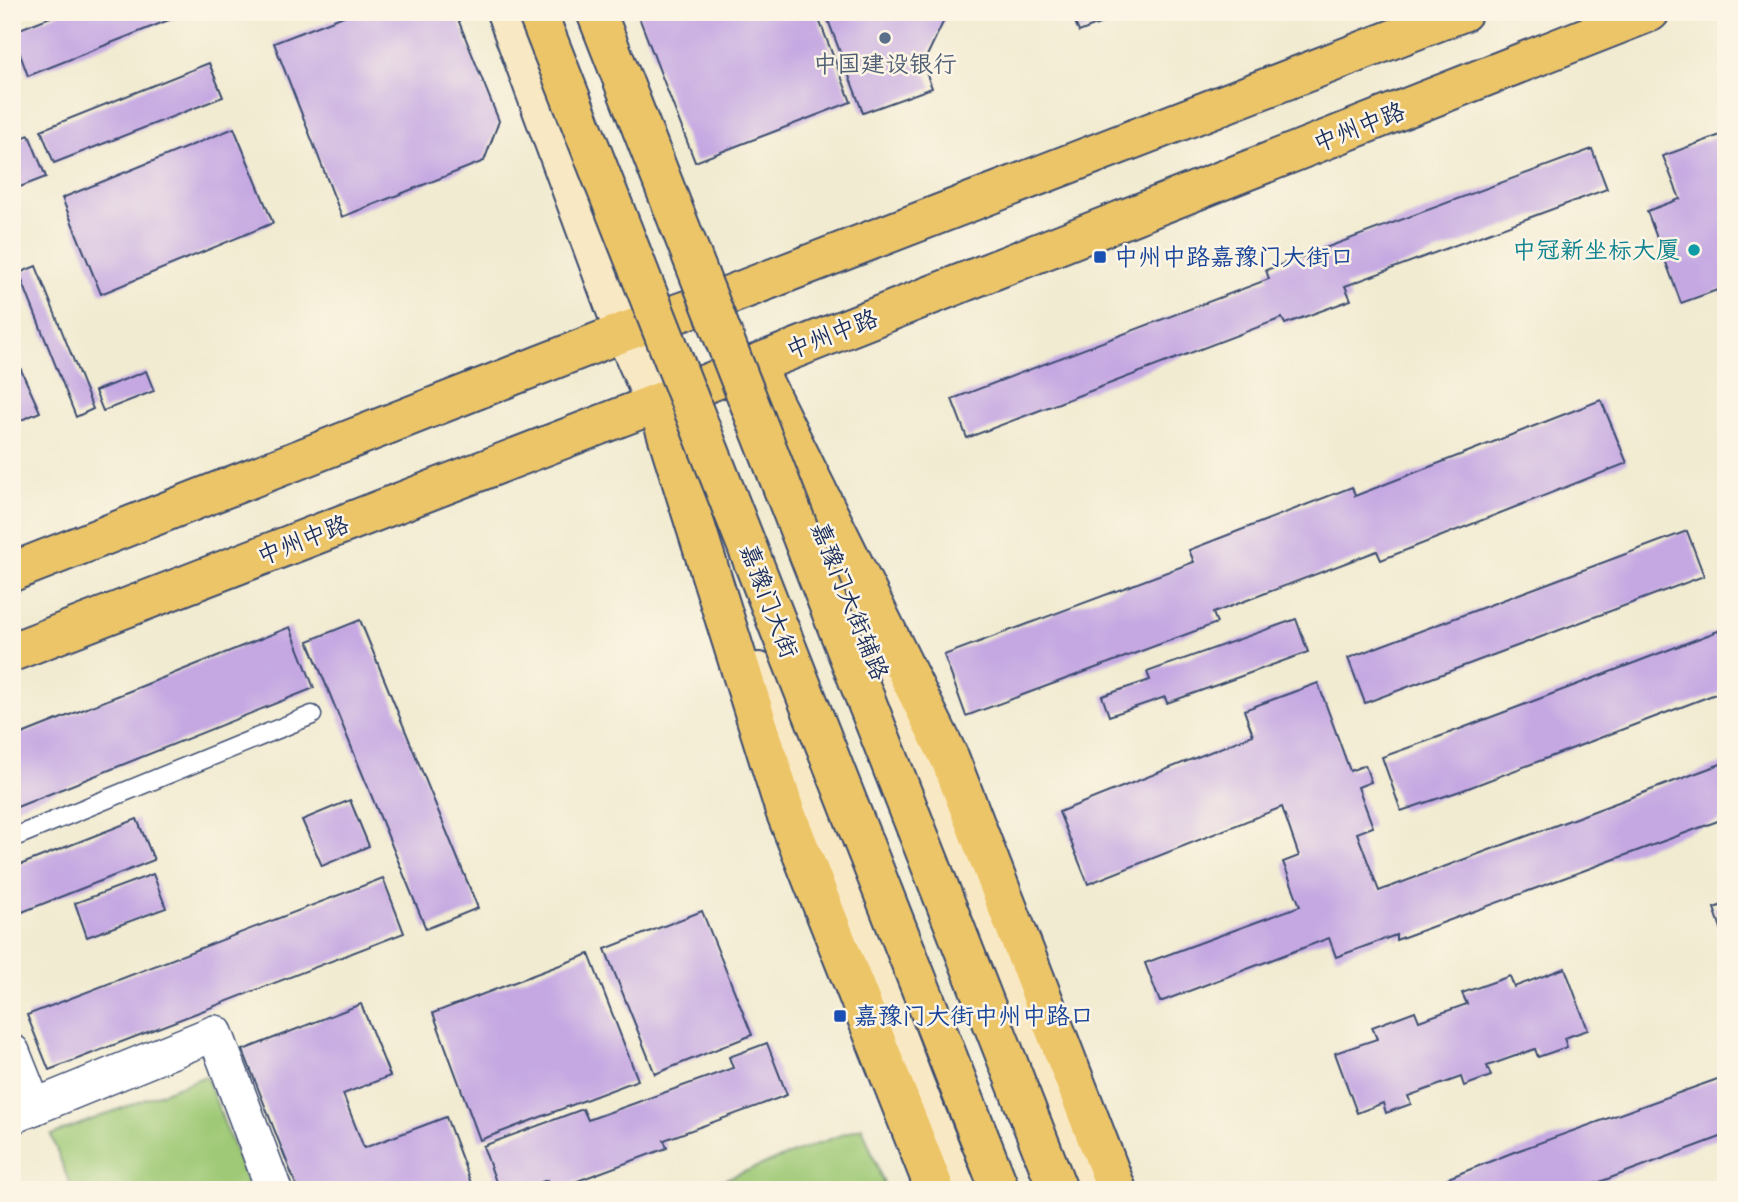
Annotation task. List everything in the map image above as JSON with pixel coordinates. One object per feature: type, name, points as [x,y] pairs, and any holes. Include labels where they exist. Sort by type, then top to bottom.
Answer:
[{"type":"main road","points":[[506,12],[624,332],[657,403],[957,1190]]},
{"type":"main road","name":"嘉豫门大街","points":[[537,12],[1000,1190]]},
{"type":"main road","points":[[596,12],[1058,1190]]},
{"type":"main road","name":"嘉豫门大街辅路","points":[[611,12],[1089,1190]]},
{"type":"main road","points":[[12,572],[624,332],[1462,12]]},
{"type":"main road","name":"中州中路","points":[[12,652],[755,365],[1650,12]]},
{"type":"main road","points":[[755,365],[950,759],[1116,1190]]},
{"type":"main road","points":[[657,403],[785,811],[935,1190]]},
{"type":"street","points":[[12,1052],[23,1112],[215,1033],[274,1190]]},
{"type":"lane","points":[[12,838],[312,715]]},
{"type":"green space","points":[[206,1076],[250,1190],[72,1190],[51,1135]]},
{"type":"green space","points":[[862,1127],[886,1190],[696,1190]]},
{"type":"building","points":[[63,12],[189,12],[28,76],[12,32]]},
{"type":"building","points":[[354,12],[455,12],[499,121],[484,161],[342,217],[274,43]]},
{"type":"building","points":[[637,12],[816,12],[851,102],[695,162]]},
{"type":"building","name":"中国建设银行","points":[[825,12],[948,12],[923,64],[932,88],[863,113]]},
{"type":"building","points":[[1071,12],[1130,12],[1079,32]]},
{"type":"building","points":[[209,63],[223,97],[54,163],[41,130]]},
{"type":"building","points":[[12,127],[17,140],[29,135],[46,177],[12,190]]},
{"type":"building","points":[[234,128],[273,223],[101,294],[62,198]]},
{"type":"building","name":"中冠新坐标大厦","points":[[1726,133],[1726,304],[1720,289],[1681,303],[1647,211],[1680,199],[1663,156]]},
{"type":"building","points":[[1592,149],[1607,189],[1345,286],[1351,300],[1285,324],[1282,318],[967,438],[952,399],[1269,279],[1266,270]]},
{"type":"building","points":[[36,266],[93,409],[76,417],[19,273]]},
{"type":"building","points":[[12,350],[40,412],[12,424]]},
{"type":"building","points":[[146,371],[154,391],[103,411],[95,391]]},
{"type":"building","points":[[1601,400],[1627,463],[1381,560],[1377,551],[1213,613],[1217,623],[966,716],[944,655],[1194,562],[1189,550],[1352,487],[1355,496]]},
{"type":"building","points":[[1687,531],[1704,576],[1365,703],[1348,658]]},
{"type":"building","points":[[1296,619],[1308,652],[1167,703],[1165,697],[1109,716],[1102,696],[1150,680],[1147,672]]},
{"type":"building","points":[[360,620],[478,908],[426,929],[308,641]]},
{"type":"building","points":[[290,627],[314,688],[12,809],[12,738]]},
{"type":"building","points":[[1726,628],[1726,690],[1401,811],[1382,757]]},
{"type":"building","points":[[1318,683],[1350,771],[1365,765],[1371,782],[1358,787],[1373,827],[1357,833],[1379,891],[1726,762],[1726,818],[1396,940],[1396,935],[1336,957],[1329,938],[1160,1002],[1145,963],[1300,906],[1283,862],[1299,856],[1282,807],[1088,884],[1059,812],[1253,735],[1244,710]]},
{"type":"building","points":[[350,800],[369,846],[322,866],[302,820]]},
{"type":"building","points":[[137,819],[154,860],[12,916],[12,868]]},
{"type":"building","points":[[153,874],[166,908],[87,937],[75,903]]},
{"type":"building","points":[[383,878],[404,933],[49,1070],[27,1015]]},
{"type":"building","points":[[1726,904],[1726,940],[1725,940],[1714,908]]},
{"type":"building","points":[[702,911],[752,1035],[655,1074],[605,949]]},
{"type":"building","points":[[589,954],[638,1080],[480,1140],[433,1013]]},
{"type":"building","points":[[1565,968],[1588,1030],[1564,1038],[1567,1047],[1538,1057],[1535,1049],[1487,1066],[1491,1076],[1464,1086],[1461,1077],[1408,1096],[1411,1104],[1386,1113],[1383,1103],[1357,1113],[1335,1053],[1377,1039],[1372,1027],[1415,1011],[1419,1021],[1467,1004],[1462,993],[1510,976],[1514,987]]},
{"type":"building","points":[[361,1004],[390,1076],[343,1094],[364,1148],[446,1117],[472,1186],[462,1190],[298,1190],[243,1050]]},
{"type":"building","points":[[767,1043],[787,1095],[664,1140],[667,1148],[553,1190],[547,1180],[520,1190],[499,1190],[483,1146],[583,1109],[588,1120],[733,1068],[729,1057]]},
{"type":"building","points":[[1726,1076],[1726,1135],[1578,1190],[1418,1190],[1514,1152]]},
{"type":"place","name":"中国建设银行","points":[[885,38]]},
{"type":"place","name":"中冠新坐标大厦","points":[[1694,250]]},
{"type":"place","name":"中州中路嘉豫门大街口","points":[[1100,257]]},
{"type":"place","name":"嘉豫门大街中州中路口","points":[[840,1016]]}]
